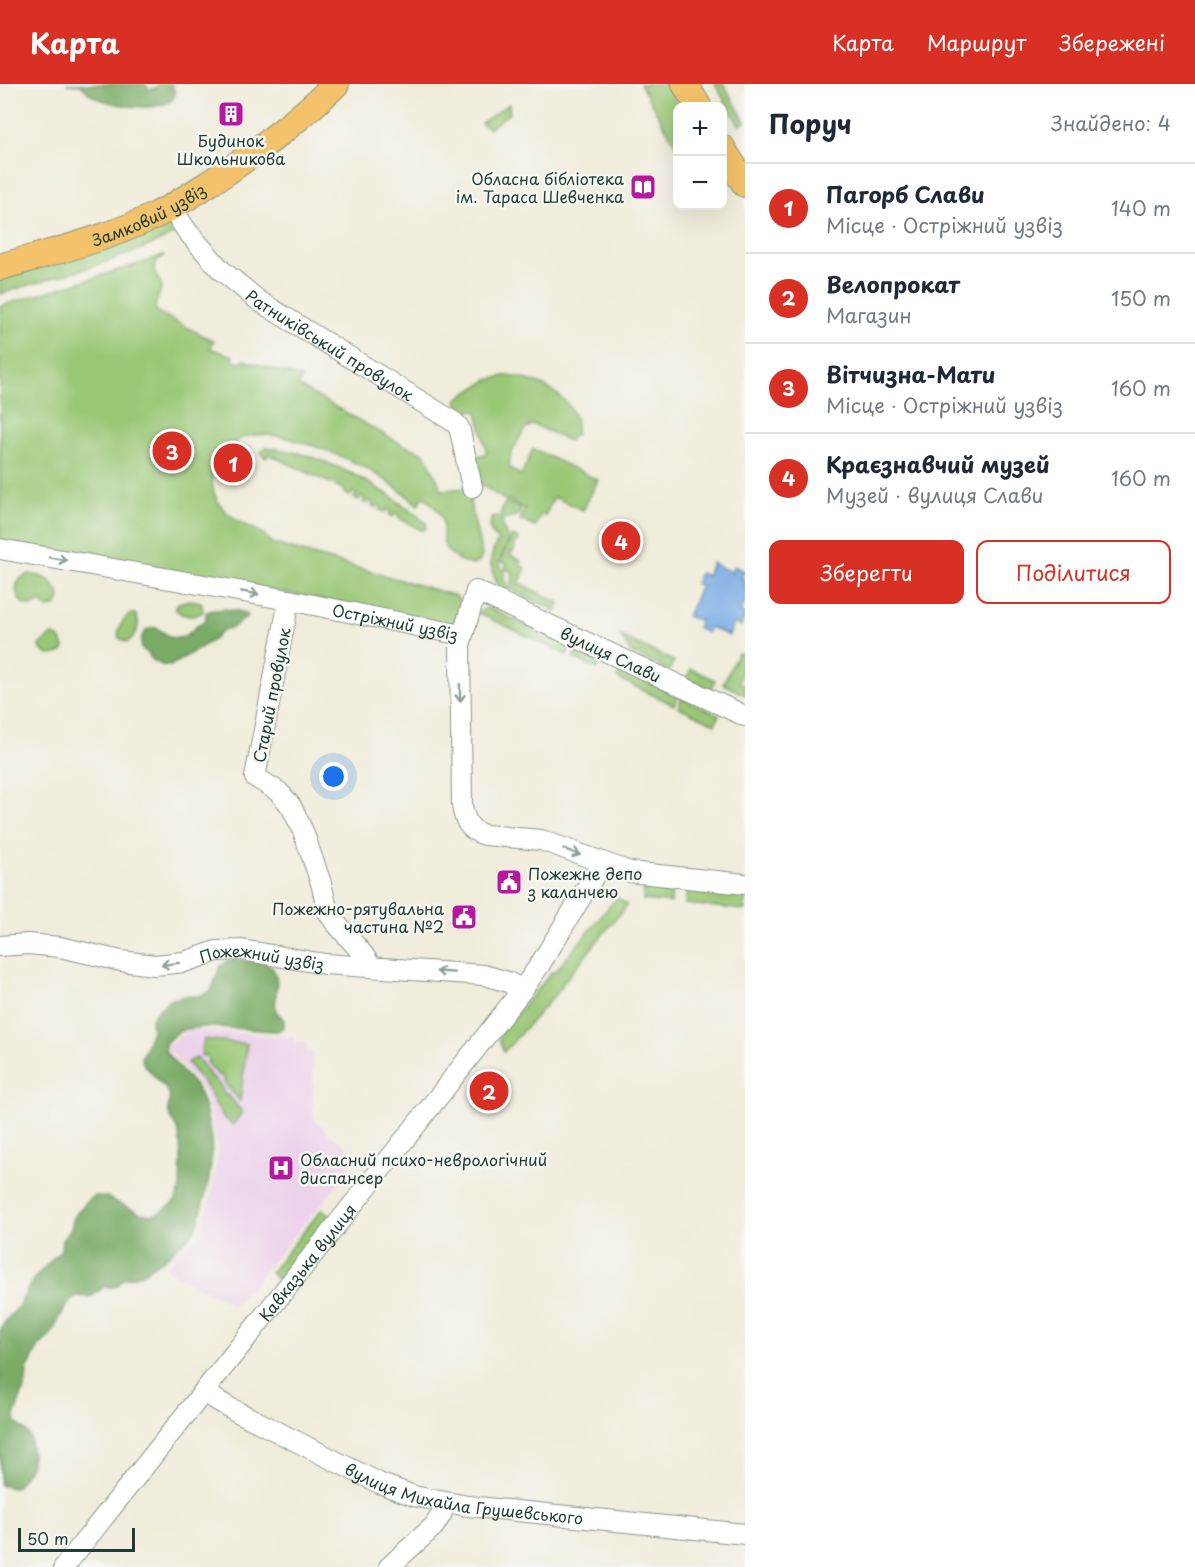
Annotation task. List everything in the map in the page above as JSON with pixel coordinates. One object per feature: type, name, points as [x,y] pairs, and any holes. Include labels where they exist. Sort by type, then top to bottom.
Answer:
[{"type":"main road","name":"Замковий узвіз","points":[[0,267],[111,233],[171,207],[273,139],[299,119],[336,84]]},
{"type":"main road","points":[[685,84],[696,102]]},
{"type":"main road","points":[[727,155],[745,184]]},
{"type":"street","name":"Ратниківський провулок","points":[[171,207],[187,231],[221,270],[259,301],[454,422],[460,431],[472,487]]},
{"type":"street","name":"Остріжний узвіз","points":[[0,549],[289,600],[462,635],[459,653],[461,794],[463,813],[472,829],[480,834],[541,840],[630,872],[745,884]]},
{"type":"street","name":"вулиця Слави","points":[[462,635],[476,591],[745,716]]},
{"type":"street","name":"Старий провулок","points":[[289,600],[255,777],[279,792],[291,806],[303,831],[321,883],[328,912],[362,953],[367,960],[368,967]]},
{"type":"street","name":"Кавказька вулиця","points":[[64,1567],[522,990],[602,863]]},
{"type":"street","name":"Пожежний узвіз","points":[[0,946],[28,944],[60,947],[121,961],[154,965],[178,963],[206,953],[232,949],[317,963],[484,975],[503,980],[522,990]]},
{"type":"street","name":"вулиця Михайла Грушевського","points":[[202,1392],[380,1483],[414,1496],[446,1503],[745,1534]]},
{"type":"street","points":[[389,1567],[434,1526],[446,1503]]},
{"type":"shaded area","name":"Обласний психо-неврологічний диспансер","points":[[190,1030],[294,1037],[294,1041],[306,1042],[306,1052],[313,1052],[314,1120],[329,1134],[358,1154],[345,1170],[347,1173],[254,1284],[232,1306],[165,1269],[179,1250],[201,1234],[213,1185],[218,1152],[205,1095],[166,1047]]},
{"type":"green space","points":[[66,84],[145,84],[149,89],[159,84],[172,84],[175,93],[173,99],[158,106],[130,106],[95,97],[81,85]]},
{"type":"green space","points":[[640,84],[666,84],[677,102],[673,102],[673,140]]},
{"type":"green space","points":[[715,84],[724,84],[745,122],[739,125]]},
{"type":"green space","points":[[509,104],[510,113],[489,128],[481,123]]},
{"type":"green space","points":[[171,226],[180,231],[137,251],[92,267],[0,294],[0,278]]},
{"type":"green space","points":[[163,255],[154,267],[162,286],[155,306],[157,312],[214,341],[210,348],[233,356],[237,363],[244,360],[302,378],[298,386],[401,444],[422,452],[442,490],[467,488],[482,556],[479,562],[473,565],[462,562],[449,552],[444,543],[441,515],[423,496],[418,505],[388,482],[358,464],[314,446],[283,437],[256,435],[245,437],[221,453],[215,463],[212,480],[215,496],[227,513],[262,533],[271,543],[456,596],[462,605],[452,625],[106,558],[101,560],[0,542],[0,306]]},
{"type":"green space","points":[[505,376],[530,380],[554,392],[564,400],[576,422],[576,435],[573,434],[569,441],[535,425],[529,426],[513,451],[509,462],[510,468],[521,475],[533,449],[598,480],[583,510],[554,497],[545,516],[541,514],[535,527],[520,520],[525,508],[509,500],[506,501],[476,481],[471,458],[487,453],[477,411],[460,410],[457,399],[488,380]]},
{"type":"green space","points":[[266,448],[308,456],[351,473],[410,510],[426,523],[426,528],[421,530],[398,518],[399,515],[396,513],[393,517],[389,514],[391,511],[380,510],[382,506],[378,505],[376,508],[370,501],[367,504],[363,502],[365,498],[361,496],[359,500],[354,498],[356,494],[352,492],[350,496],[344,493],[345,490],[268,454],[266,458],[261,452]]},
{"type":"green space","points":[[507,502],[521,508],[519,515],[502,520],[509,540],[499,562],[502,569],[506,571],[503,578],[507,582],[507,591],[499,587],[493,574],[491,558],[498,540],[492,533],[490,525],[492,518],[501,516],[502,509]]},
{"type":"green space","points":[[512,536],[519,539],[514,544],[513,552],[509,554],[521,561],[520,565],[526,568],[519,583],[560,603],[556,611],[509,589],[512,574],[505,568],[507,564],[500,561]]},
{"type":"green space","points":[[29,574],[45,578],[58,590],[60,597],[57,605],[47,608],[42,601],[28,606],[22,602],[16,591],[17,584],[21,578]]},
{"type":"green space","points":[[189,600],[201,602],[203,612],[189,616],[176,610],[175,607],[179,603]]},
{"type":"green space","points":[[488,608],[571,646],[567,655],[478,613]]},
{"type":"green space","points":[[223,609],[247,614],[247,617],[232,628],[224,629],[213,640],[170,666],[155,661],[142,648],[143,636],[149,629],[157,628],[174,638],[183,637],[206,620],[206,613]]},
{"type":"green space","points":[[131,614],[135,614],[138,626],[133,637],[127,642],[119,638],[118,632],[121,624]]},
{"type":"green space","points":[[53,635],[60,638],[64,647],[62,652],[48,654],[43,652],[39,645]]},
{"type":"green space","points":[[621,636],[674,661],[669,671],[631,653]]},
{"type":"green space","points":[[577,649],[601,660],[597,669],[573,658]]},
{"type":"green space","points":[[738,653],[745,655],[739,683],[745,685],[745,695],[723,684]]},
{"type":"green space","points":[[691,669],[715,680],[711,690],[686,679]]},
{"type":"green space","points":[[621,670],[678,696],[674,705],[617,678]]},
{"type":"green space","points":[[682,698],[719,715],[715,724],[678,707]]},
{"type":"green space","points":[[644,886],[672,889],[671,903],[643,900]]},
{"type":"green space","points":[[687,891],[745,897],[745,910],[685,904]]},
{"type":"green space","points":[[617,897],[627,905],[562,984],[562,987],[504,1052],[499,1041],[501,1032]]},
{"type":"green space","points":[[228,960],[269,964],[276,975],[275,1005],[276,1011],[284,1020],[284,1027],[278,1031],[215,1027],[192,1028],[178,1032],[165,1044],[168,1055],[201,1096],[211,1138],[209,1179],[198,1224],[191,1235],[163,1260],[142,1274],[123,1279],[115,1287],[104,1287],[92,1296],[74,1297],[65,1308],[50,1336],[39,1346],[27,1370],[26,1383],[15,1414],[15,1420],[30,1439],[32,1455],[30,1467],[17,1486],[12,1488],[0,1485],[0,1331],[18,1307],[33,1280],[61,1250],[62,1240],[71,1229],[74,1216],[89,1199],[96,1196],[106,1197],[140,1213],[152,1215],[159,1213],[176,1200],[180,1190],[181,1155],[179,1133],[168,1109],[170,1095],[144,1065],[141,1058],[152,1031],[151,1019],[157,1011],[170,1000],[185,996],[199,996],[211,991],[220,967]]},
{"type":"green space","points":[[204,1039],[247,1044],[240,1101],[221,1075],[219,1076],[207,1062],[209,1060],[205,1055],[201,1055]]},
{"type":"green space","points":[[197,1058],[212,1079],[223,1089],[226,1096],[228,1095],[242,1112],[233,1125],[223,1117],[205,1085],[187,1062]]},
{"type":"green space","points":[[322,1209],[330,1215],[277,1279],[270,1273]]},
{"type":"water","points":[[712,563],[731,572],[734,566],[745,571],[741,578],[745,579],[745,602],[740,612],[745,615],[741,626],[734,623],[729,636],[710,627],[707,633],[697,628],[700,620],[687,616],[701,586],[695,583],[700,573],[707,576]]},
{"type":"place","name":"Будинок Школьникова","points":[[231,114]]},
{"type":"place","name":"Обласна бібліотека ім. Тараса Шевченка","points":[[643,187]]},
{"type":"place","name":"Вітчизна-Мати","points":[[172,451]]},
{"type":"place","name":"Пагорб Слави","points":[[233,463]]},
{"type":"place","name":"Краєзнавчий музей","points":[[621,541]]},
{"type":"place","name":"Пожежне депо з каланчею","points":[[509,882]]},
{"type":"place","name":"Пожежно-рятувальна частина №2","points":[[464,917]]},
{"type":"place","name":"Велопрокат","points":[[489,1091]]},
{"type":"place","name":"Обласний психо-неврологічний диспансер","points":[[281,1168]]}]
